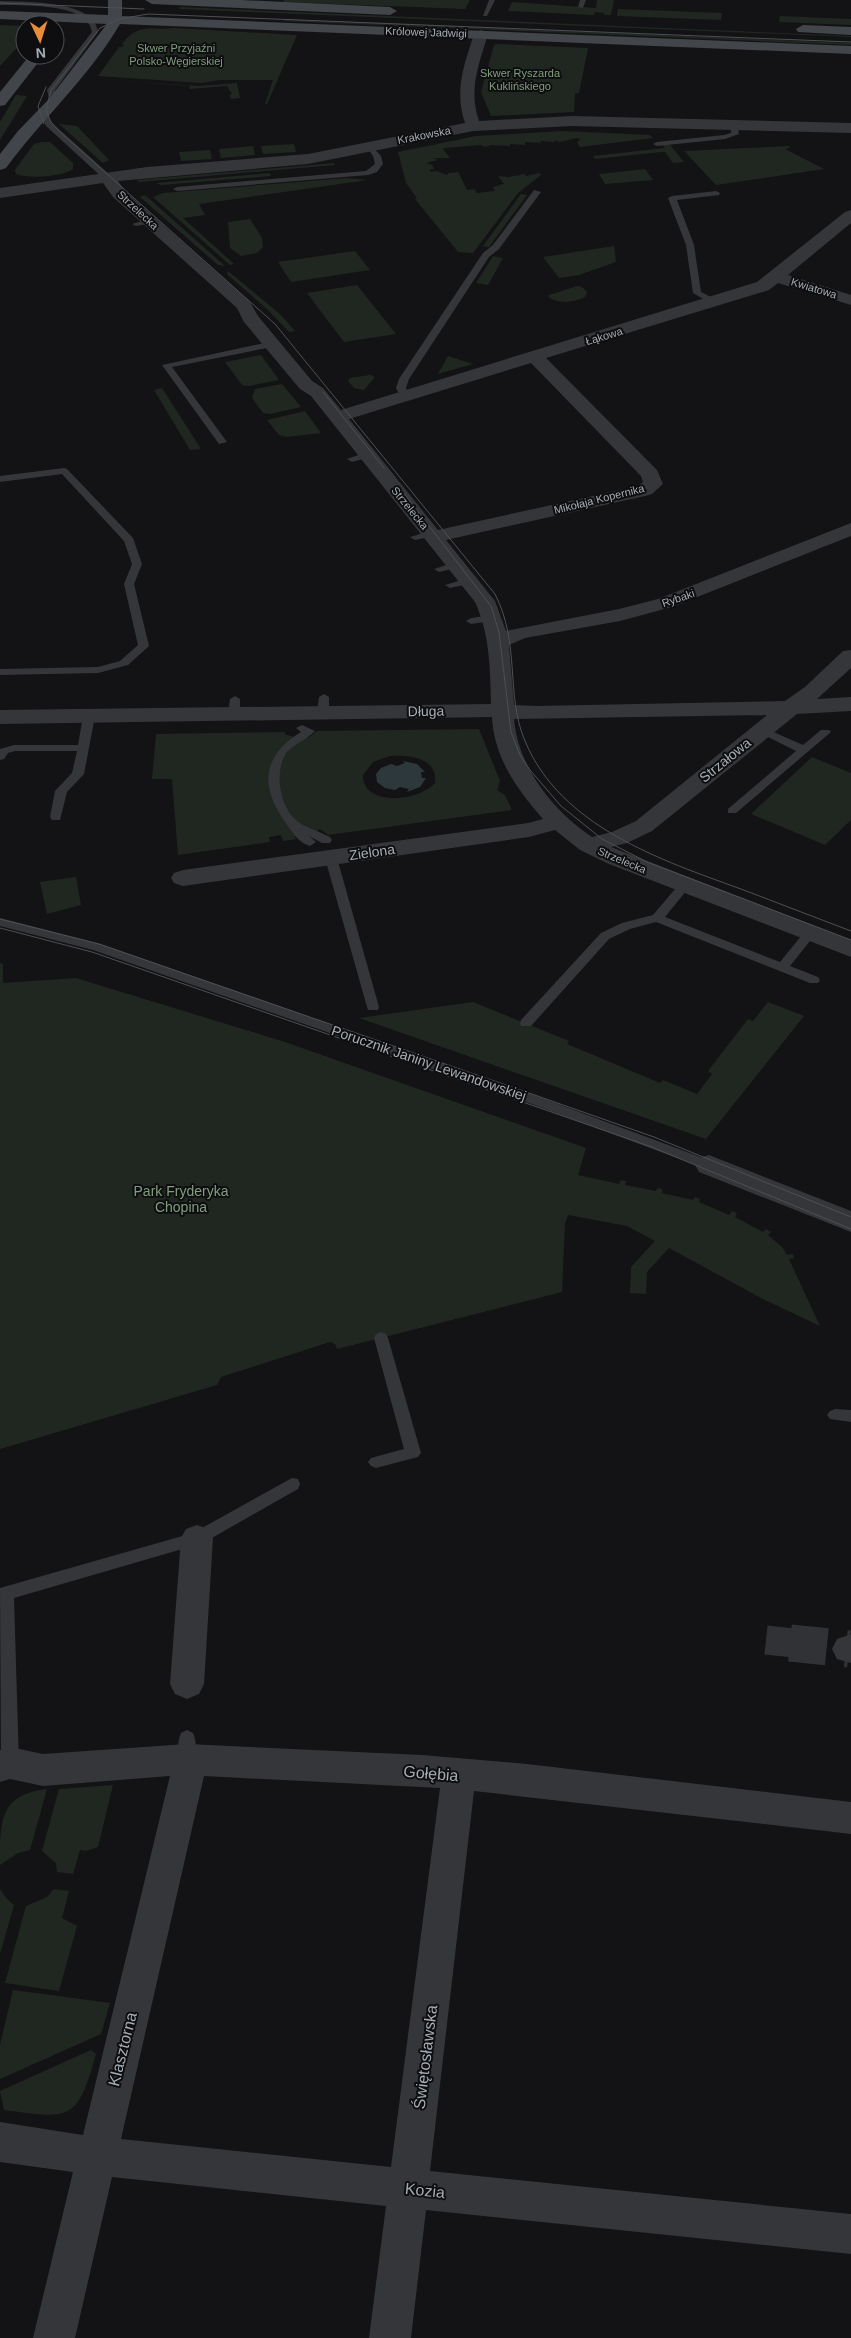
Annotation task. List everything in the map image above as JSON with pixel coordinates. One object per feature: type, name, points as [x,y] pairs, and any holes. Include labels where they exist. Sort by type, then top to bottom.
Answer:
[{"type":"street","points":[[0,165],[42,113],[54,102],[98,38],[114,21],[113,0],[86,16]]},
{"type":"street","name":"Królowej Jadwigi","points":[[152,0],[272,3],[408,12]]},
{"type":"street","name":"Królowej Jadwigi","points":[[0,15],[68,19],[86,16],[114,21],[851,50]]},
{"type":"street","name":"Królowej Jadwigi","points":[[468,15],[504,16]]},
{"type":"street","points":[[65,22],[68,19]]},
{"type":"street","points":[[792,28],[851,31]]},
{"type":"street","points":[[473,126],[467,112],[464,90],[481,34]]},
{"type":"street","points":[[0,102],[29,65]]},
{"type":"street","name":"Krakowska","points":[[0,193],[108,177],[308,159],[473,126],[572,121],[734,126],[801,124],[851,128]]},
{"type":"street","name":"Strzelecka","points":[[108,177],[119,194],[143,223],[244,306],[250,318],[274,344],[306,385],[317,392],[336,417],[360,457],[426,536],[460,583],[485,601],[493,618],[497,643],[504,735],[510,754],[523,778],[559,822],[588,845],[617,859],[851,948]]},
{"type":"street","points":[[0,199],[85,189],[119,194]]},
{"type":"street","name":"Łąkowa","points":[[336,417],[614,333],[710,300],[763,286],[851,215]]},
{"type":"street","name":"Kwiatowa","points":[[776,277],[851,300]]},
{"type":"street","name":"Mikołaja Kopernika","points":[[426,536],[645,490],[653,484],[650,474],[535,357]]},
{"type":"street","name":"Rybaki","points":[[497,643],[519,633],[620,615],[665,604],[851,529]]},
{"type":"street","name":"Strzałowa","points":[[588,845],[618,838],[644,826],[791,707],[813,692],[851,656]]},
{"type":"street","name":"Długa","points":[[0,717],[89,716],[235,706],[313,713],[739,710],[851,704]]},
{"type":"street","name":"Zielona","points":[[183,878],[329,849],[529,830],[559,822]]},
{"type":"street","name":"Porucznik Janiny Lewandowskiej","points":[[709,1165],[851,1222]]},
{"type":"street","points":[[187,1684],[197,1538]]},
{"type":"street","name":"Gołębia","points":[[5,1764],[43,1770],[148,1761],[187,1749],[527,1780],[851,1818]]},
{"type":"street","name":"Klasztorna","points":[[48,2329],[95,2156],[147,1952],[187,1776],[187,1749]]},
{"type":"street","name":"Świętosławska","points":[[390,2338],[459,1775]]},
{"type":"street","name":"Kozia","points":[[0,2142],[95,2156],[409,2189],[620,2201],[851,2234]]},
{"type":"lane","points":[[485,15],[492,0]]},
{"type":"lane","points":[[0,3],[44,5],[86,16],[95,28],[98,38]]},
{"type":"lane","name":"Strzelecka","points":[[42,113],[49,124],[108,177]]},
{"type":"lane","points":[[657,144],[725,137],[735,134],[734,126]]},
{"type":"lane","points":[[177,189],[368,173],[379,164],[377,156],[370,146]]},
{"type":"lane","points":[[405,397],[401,388],[404,379],[486,255],[496,247],[537,192]]},
{"type":"lane","points":[[710,300],[698,294],[690,245],[672,198],[716,193]]},
{"type":"lane","points":[[222,442],[166,365],[274,344]]},
{"type":"lane","points":[[0,479],[64,471],[129,540],[137,564],[129,584],[144,646],[124,663],[98,670],[0,672]]},
{"type":"lane","points":[[471,621],[493,618]]},
{"type":"lane","points":[[310,842],[299,834],[280,805],[274,784],[275,763],[290,742],[309,731],[313,713]]},
{"type":"lane","points":[[56,817],[61,791],[78,774],[89,716]]},
{"type":"lane","points":[[762,730],[802,749]]},
{"type":"lane","points":[[732,812],[802,749],[825,732]]},
{"type":"lane","points":[[0,756],[4,751],[14,748],[83,748]]},
{"type":"lane","points":[[291,822],[329,849],[373,1007]]},
{"type":"lane","points":[[526,1023],[605,936],[626,926],[657,918],[685,885]]},
{"type":"lane","points":[[657,918],[814,980]]},
{"type":"lane","name":"Porucznik Janiny Lewandowskiej","points":[[0,922],[97,947],[535,1100],[709,1165]]},
{"type":"lane","points":[[784,967],[810,933]]},
{"type":"lane","points":[[376,1462],[413,1453],[381,1338]]},
{"type":"lane","points":[[834,1415],[851,1416]]},
{"type":"lane","points":[[5,1764],[6,1593],[197,1538],[292,1484]]},
{"type":"green space","points":[[284,0],[470,0],[465,9],[283,2]]},
{"type":"green space","points":[[597,0],[614,0],[611,15],[595,12],[594,15],[508,11],[512,2],[596,8]]},
{"type":"green space","points":[[180,7],[851,36],[851,37],[179,9]]},
{"type":"green space","points":[[618,9],[722,13],[721,20],[617,16]]},
{"type":"green space","points":[[780,16],[851,19],[851,25],[779,22]]},
{"type":"green space","points":[[285,19],[851,43],[851,45],[284,21]]},
{"type":"green space","points":[[0,25],[15,26],[15,50],[0,66]]},
{"type":"green space","name":"Skwer Przyjaźni Polsko-Węgierskiej","points":[[175,28],[297,35],[267,104],[430,109],[265,104],[273,80],[219,80],[202,83],[98,76],[119,47],[123,47],[124,45],[122,44],[134,33],[146,29]]},
{"type":"green space","name":"Skwer Ryszarda Kuklińskiego","points":[[494,45],[588,48],[579,93],[575,94],[574,112],[491,116],[481,92]]},
{"type":"green space","points":[[111,80],[198,86],[237,83],[240,98],[231,99],[230,95],[232,94],[227,86],[189,89],[190,86]]},
{"type":"green space","points":[[16,95],[27,96],[0,140],[0,122]]},
{"type":"green space","points":[[59,124],[77,126],[109,160],[103,163]]},
{"type":"green space","points":[[562,131],[650,135],[653,138],[580,147],[577,142],[580,140],[577,138],[560,142],[555,140],[555,142],[540,141],[541,143],[525,142],[525,145],[510,144],[510,146],[491,145],[485,147],[481,145],[443,149],[450,158],[433,158],[438,160],[426,163],[432,165],[434,169],[429,170],[447,175],[458,172],[467,190],[474,189],[477,193],[495,191],[493,187],[504,184],[498,176],[509,177],[525,174],[526,176],[540,173],[541,175],[518,193],[473,253],[458,252],[415,199],[417,198],[406,183],[398,152],[476,136]]},
{"type":"green space","points":[[50,142],[73,163],[73,169],[61,174],[45,176],[22,176],[16,174],[15,170],[34,144]]},
{"type":"green space","points":[[294,144],[296,152],[263,154],[261,146]]},
{"type":"green space","points":[[663,145],[670,145],[684,162],[673,163],[665,152],[595,159],[593,156],[665,148]]},
{"type":"green space","points":[[253,146],[255,155],[221,158],[219,149]]},
{"type":"green space","points":[[789,146],[790,148],[785,149],[824,169],[716,185],[684,151]]},
{"type":"green space","points":[[210,150],[212,159],[181,161],[179,152]]},
{"type":"green space","points":[[334,163],[335,165],[139,182],[137,180]]},
{"type":"green space","points":[[645,169],[653,180],[605,184],[599,174]]},
{"type":"green space","points":[[270,173],[271,176],[161,185],[156,183]]},
{"type":"green space","points":[[346,178],[368,180],[199,204],[205,215],[183,218],[234,264],[230,265],[153,197],[163,193]]},
{"type":"green space","points":[[521,194],[527,195],[489,247],[483,246]]},
{"type":"green space","points":[[145,195],[225,266],[218,265],[140,197]]},
{"type":"green space","points":[[250,219],[262,238],[263,247],[257,253],[241,256],[230,248],[228,222]]},
{"type":"green space","points":[[614,246],[616,262],[579,275],[559,278],[543,257]]},
{"type":"green space","points":[[355,251],[370,270],[291,282],[278,262]]},
{"type":"green space","points":[[493,256],[503,258],[488,285],[476,283]]},
{"type":"green space","points":[[228,271],[281,315],[295,331],[289,332],[267,309],[227,274]]},
{"type":"green space","points":[[357,285],[396,334],[344,342],[307,293]]},
{"type":"green space","points":[[577,286],[582,287],[587,292],[585,297],[576,301],[557,301],[548,297],[549,295]]},
{"type":"green space","points":[[261,355],[279,380],[249,386],[242,385],[225,362]]},
{"type":"green space","points":[[448,356],[473,364],[438,374]]},
{"type":"green space","points":[[370,375],[375,377],[364,390],[354,388],[348,381],[350,378]]},
{"type":"green space","points":[[282,384],[301,407],[270,414],[263,413],[252,398],[255,389]]},
{"type":"green space","points":[[162,388],[201,449],[190,450],[154,390]]},
{"type":"green space","points":[[305,411],[321,433],[287,437],[279,435],[267,420]]},
{"type":"green space","points":[[479,729],[500,781],[497,790],[505,795],[512,810],[328,835],[320,829],[310,835],[304,832],[294,837],[297,839],[283,841],[281,835],[269,837],[270,842],[178,855],[172,779],[152,779],[156,734],[286,732],[284,734],[294,737],[298,734],[308,738],[317,731]],"holes":[[[390,756],[421,759],[432,768],[435,774],[435,783],[417,794],[405,797],[381,797],[372,792],[365,785],[363,775],[373,762]]]},
{"type":"green space","points":[[812,757],[851,773],[851,820],[825,845],[751,814]]},
{"type":"green space","points":[[76,877],[81,905],[47,914],[40,882]]},
{"type":"green space","name":"Park Fryderyka Chopina","points":[[0,963],[3,964],[3,983],[76,978],[285,1042],[586,1148],[578,1175],[619,1184],[621,1180],[626,1181],[625,1185],[656,1191],[657,1188],[662,1189],[662,1193],[693,1200],[695,1197],[700,1199],[699,1202],[729,1215],[732,1211],[737,1213],[735,1217],[763,1232],[766,1229],[771,1232],[768,1235],[782,1247],[787,1255],[793,1254],[794,1258],[789,1259],[820,1326],[763,1299],[669,1248],[647,1272],[646,1294],[630,1293],[631,1267],[655,1241],[627,1226],[568,1215],[565,1224],[562,1292],[337,1349],[335,1344],[330,1342],[221,1377],[217,1385],[0,1449]]},
{"type":"green space","points":[[473,1002],[569,1041],[567,1044],[660,1083],[663,1080],[697,1094],[712,1074],[708,1071],[748,1019],[753,1021],[768,1002],[804,1016],[706,1139],[359,1018]]},
{"type":"green space","points":[[113,1785],[98,1847],[86,1851],[80,1850],[73,1874],[57,1872],[56,1863],[42,1851],[59,1789]]},
{"type":"green space","points":[[47,1789],[30,1850],[18,1853],[0,1865],[2,1822],[6,1812],[11,1804],[20,1797],[31,1792]]},
{"type":"green space","points":[[0,1889],[14,1905],[0,1954]]},
{"type":"green space","points":[[54,1889],[69,1891],[62,1918],[77,1926],[59,1991],[5,1983],[26,1906],[47,1897]]},
{"type":"green space","points":[[13,1990],[110,2003],[101,2034],[0,2079],[0,2045]]},
{"type":"green space","points":[[91,2050],[96,2054],[83,2093],[76,2104],[68,2111],[44,2115],[4,2110],[0,2091]]},
{"type":"shaded area","points":[[403,761],[417,764],[425,772],[421,772],[422,778],[426,778],[420,787],[407,792],[409,789],[400,787],[395,790],[385,788],[377,782],[376,774],[381,768],[391,764],[397,766],[405,763]]},
{"type":"tunnel","points":[[766,1640],[802,1644]]},
{"type":"tunnel","points":[[790,1643],[849,1649]]},
{"type":"tram line","points":[[0,3],[144,9]]},
{"type":"tram line","points":[[851,42],[148,14],[119,19],[100,28],[51,90],[46,110],[51,122],[59,131],[275,324],[495,594],[508,632],[516,705],[525,741],[541,771],[563,796],[588,818],[616,836],[647,852],[851,931]]},
{"type":"tram line","points":[[44,124],[38,106],[46,87]]},
{"type":"tram line","points":[[323,392],[384,468]]},
{"type":"tram line","points":[[398,486],[491,606],[499,632],[511,732],[520,755],[530,770],[561,806],[602,839],[647,862],[851,940]]},
{"type":"tram line","points":[[0,919],[99,944],[529,1093],[654,1137],[851,1217]]},
{"type":"tram line","points":[[0,928],[92,952],[649,1146],[851,1229]]}]
